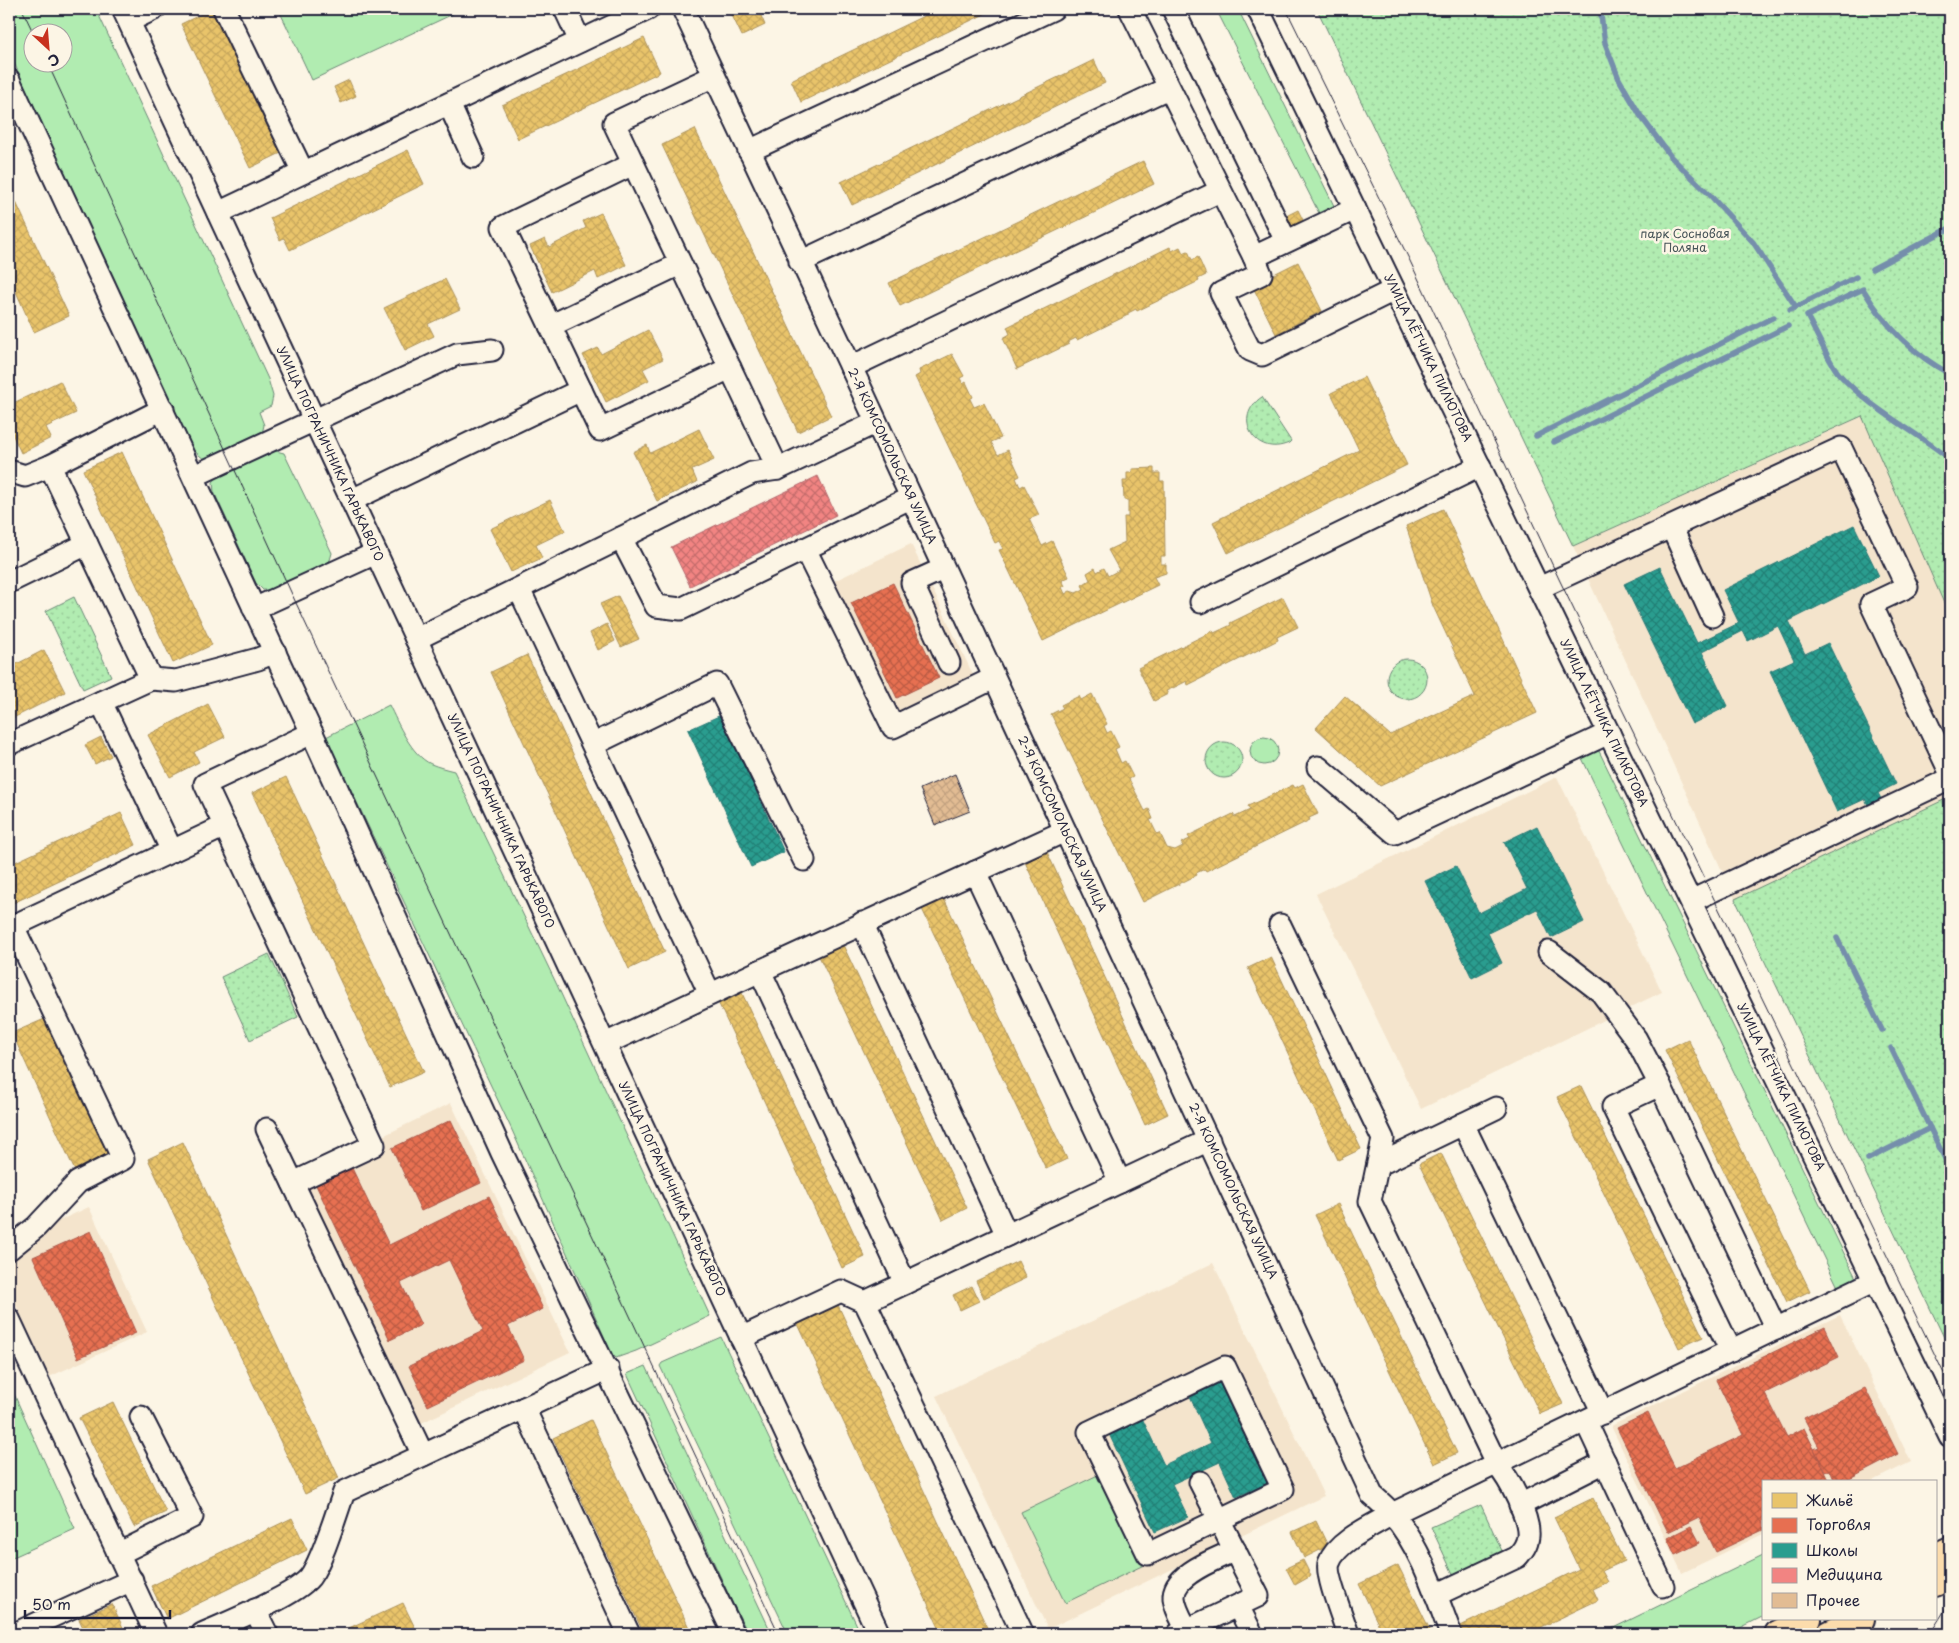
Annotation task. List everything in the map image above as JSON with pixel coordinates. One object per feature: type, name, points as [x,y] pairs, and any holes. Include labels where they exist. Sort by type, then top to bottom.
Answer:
[{"type":"main road","points":[[1936,1557],[1950,1550]]},
{"type":"main road","points":[[1936,1582],[1950,1575]]},
{"type":"main road","points":[[1778,1634],[1806,1620]]},
{"type":"main road","points":[[1830,1634],[1858,1620]]},
{"type":"street","points":[[126,15],[154,9]]},
{"type":"street","points":[[224,9],[303,172]]},
{"type":"street","points":[[565,9],[580,41]]},
{"type":"street","points":[[218,213],[648,9]]},
{"type":"street","name":"2-Я КОМСОМОЛЬСКАЯ УЛИЦА","points":[[683,9],[800,262],[851,367],[1372,1495],[1392,1514],[1414,1546],[1450,1632]]},
{"type":"street","points":[[749,151],[1053,9]]},
{"type":"street","points":[[1130,9],[1261,274],[1221,293],[1250,350],[1262,355],[1394,290]]},
{"type":"street","points":[[1173,9],[1286,241]]},
{"type":"street","name":"УЛИЦА ЛЁТЧИКА ПИЛЮТОВА","points":[[1258,9],[1950,1437]]},
{"type":"street","name":"УЛИЦА ПОГРАНИЧНИКА ГАРЬКАВОГО","points":[[126,15],[879,1634]]},
{"type":"street","points":[[714,76],[614,123],[778,469]]},
{"type":"street","points":[[9,80],[275,652],[502,1153],[608,1368],[734,1634]]},
{"type":"street","points":[[800,262],[1168,88]]},
{"type":"street","points":[[449,104],[472,158]]},
{"type":"street","points":[[633,164],[503,227],[550,326],[600,430],[730,368]]},
{"type":"street","points":[[851,367],[1220,190]]},
{"type":"street","points":[[1254,257],[1355,209]]},
{"type":"street","points":[[550,326],[680,264]]},
{"type":"street","points":[[194,476],[457,354],[492,350]]},
{"type":"street","points":[[352,500],[581,390]]},
{"type":"street","points":[[14,477],[50,466],[162,409]]},
{"type":"street","points":[[416,639],[752,473],[778,469],[876,423]]},
{"type":"street","points":[[1539,588],[1842,448],[1907,587],[1871,604],[1950,772]]},
{"type":"street","points":[[50,466],[151,679]]},
{"type":"street","points":[[1201,602],[1480,466]]},
{"type":"street","points":[[621,538],[656,606],[681,609],[910,498]]},
{"type":"street","points":[[1672,528],[1712,616]]},
{"type":"street","points":[[9,582],[87,544]]},
{"type":"street","points":[[805,549],[893,727],[994,678]]},
{"type":"street","points":[[254,608],[376,553]]},
{"type":"street","points":[[943,569],[912,583],[950,663]]},
{"type":"street","points":[[520,588],[710,994]]},
{"type":"street","points":[[9,744],[151,679],[176,681],[258,660],[275,652]]},
{"type":"street","points":[[594,744],[717,684],[804,860]]},
{"type":"street","points":[[101,702],[172,851]]},
{"type":"street","points":[[293,1183],[374,1145],[205,784],[312,733]]},
{"type":"street","points":[[1318,767],[1395,833],[1609,733]]},
{"type":"street","points":[[1691,901],[1950,779]]},
{"type":"street","points":[[9,1249],[36,1227],[78,1182],[123,1159],[11,927],[225,826]]},
{"type":"street","points":[[605,1044],[1065,830]]},
{"type":"street","points":[[975,872],[1120,1182]]},
{"type":"street","points":[[862,924],[1007,1235]]},
{"type":"street","points":[[1280,926],[1383,1139],[1370,1202],[1497,1465],[1504,1473],[1520,1505],[1526,1522],[1528,1535],[1525,1549],[1517,1557],[1436,1595]]},
{"type":"street","points":[[1549,952],[1601,992],[1636,1039],[1660,1085],[1776,1329]]},
{"type":"street","points":[[760,971],[905,1283]]},
{"type":"street","points":[[1660,1085],[1612,1107],[1731,1351]]},
{"type":"street","points":[[1378,1165],[1496,1108]]},
{"type":"street","points":[[1463,1124],[1594,1418],[1605,1462],[1663,1586]]},
{"type":"street","points":[[267,1129],[423,1455]]},
{"type":"street","points":[[865,1302],[1209,1140]]},
{"type":"street","points":[[1348,1634],[1329,1576],[1328,1565],[1336,1551],[1349,1540],[1392,1514],[1875,1281]]},
{"type":"street","points":[[741,1338],[841,1291],[865,1302],[1023,1634]]},
{"type":"street","points":[[9,1319],[156,1634]]},
{"type":"street","points":[[1225,1367],[1283,1489],[1218,1520],[1148,1554],[1089,1432],[1225,1367]]},
{"type":"street","points":[[202,1634],[297,1589],[310,1577],[319,1559],[344,1492],[608,1368]]},
{"type":"street","points":[[524,1408],[629,1634]]},
{"type":"street","points":[[118,1554],[192,1517],[141,1417]]},
{"type":"street","points":[[1520,1505],[1605,1462]]},
{"type":"street","points":[[1200,1482],[1218,1520],[1235,1550],[1258,1596],[1183,1632],[1173,1596],[1177,1583],[1186,1575],[1235,1550]]},
{"type":"street","points":[[14,1634],[132,1580]]},
{"type":"street","points":[[1238,1606],[1252,1634]]},
{"type":"street","points":[[255,1610],[266,1634]]},
{"type":"shaded area","points":[[1863,416],[1950,617],[1950,797],[1735,899],[1573,546]]},
{"type":"shaded area","points":[[911,544],[975,679],[896,716],[832,582]]},
{"type":"shaded area","points":[[1557,777],[1662,992],[1421,1109],[1316,894]]},
{"type":"shaded area","points":[[451,1103],[570,1352],[419,1424],[300,1176]]},
{"type":"shaded area","points":[[89,1207],[147,1332],[49,1377],[9,1290],[9,1244]]},
{"type":"shaded area","points":[[1213,1263],[1324,1496],[1048,1629],[936,1396]]},
{"type":"shaded area","points":[[1840,1315],[1911,1462],[1874,1480],[1762,1480],[1762,1534],[1682,1573],[1611,1426]]},
{"type":"green space","points":[[9,9],[96,9],[268,379],[273,396],[271,406],[259,412],[264,425],[262,434],[205,460],[193,450],[9,52]]},
{"type":"green space","points":[[451,9],[453,14],[312,80],[279,10]]},
{"type":"green space","points":[[1216,9],[1238,9],[1337,212],[1322,219]]},
{"type":"green space","name":"парк Сосновая Поляна","points":[[1317,9],[1950,9],[1950,617],[1862,416],[1573,546]]},
{"type":"green space","points":[[1262,397],[1291,441],[1289,443],[1277,446],[1266,445],[1257,440],[1251,433],[1248,415],[1253,405]]},
{"type":"green space","points":[[272,450],[284,453],[332,553],[330,560],[325,565],[271,590],[263,590],[256,583],[214,492],[213,482],[219,475]]},
{"type":"green space","points":[[74,597],[111,676],[83,689],[46,611]]},
{"type":"green space","points":[[1407,659],[1421,665],[1427,679],[1421,693],[1407,699],[1393,693],[1387,679],[1393,665]]},
{"type":"green space","points":[[389,705],[406,738],[417,754],[431,764],[454,771],[557,985],[710,1316],[636,1351],[616,1358],[612,1354],[511,1128],[326,737]]},
{"type":"green space","points":[[1264,737],[1274,741],[1278,751],[1274,761],[1264,765],[1254,761],[1250,751],[1254,741]]},
{"type":"green space","points":[[1224,742],[1237,747],[1242,760],[1237,773],[1224,778],[1211,773],[1206,760],[1211,747]]},
{"type":"green space","points":[[1597,747],[1856,1278],[1838,1287],[1580,754]]},
{"type":"green space","points":[[1950,797],[1950,1350],[1735,899]]},
{"type":"green space","points":[[269,954],[298,1017],[250,1040],[221,977]]},
{"type":"green space","points":[[721,1337],[861,1634],[788,1634],[660,1366],[662,1363]]},
{"type":"green space","points":[[646,1366],[772,1634],[750,1634],[733,1604],[627,1374]]},
{"type":"green space","points":[[9,1383],[75,1529],[9,1559]]},
{"type":"green space","points":[[1104,1472],[1148,1563],[1065,1603],[1021,1512]]},
{"type":"green space","points":[[1481,1505],[1503,1553],[1454,1576],[1431,1527]]},
{"type":"green space","points":[[1762,1555],[1762,1617],[1728,1634],[1601,1634]]},
{"type":"building: Жильё","points":[[215,9],[283,152],[250,168],[181,24]]},
{"type":"building: Жильё","points":[[729,9],[758,9],[765,25],[742,36]]},
{"type":"building: Жильё","points":[[938,9],[995,9],[801,102],[791,80]]},
{"type":"building: Жильё","points":[[644,38],[660,72],[518,139],[502,105]]},
{"type":"building: Жильё","points":[[1094,60],[1105,83],[852,205],[841,182]]},
{"type":"building: Жильё","points":[[349,80],[356,96],[341,103],[334,87]]},
{"type":"building: Жильё","points":[[695,129],[831,416],[798,432],[662,145]]},
{"type":"building: Жильё","points":[[408,150],[424,184],[290,250],[284,238],[280,240],[270,218]]},
{"type":"building: Жильё","points":[[1143,161],[1154,184],[900,306],[889,283]]},
{"type":"building: Жильё","points":[[9,187],[69,316],[34,332],[9,276]]},
{"type":"building: Жильё","points":[[1298,210],[1305,224],[1287,232],[1280,219]]},
{"type":"building: Жильё","points":[[601,213],[626,265],[598,279],[595,271],[552,292],[530,246],[545,239],[549,247],[586,228],[583,221]]},
{"type":"building: Жильё","points":[[1170,247],[1172,251],[1180,247],[1183,253],[1188,251],[1192,260],[1198,257],[1206,275],[1198,279],[1199,281],[1137,311],[1136,309],[1128,313],[1128,315],[1077,340],[1076,338],[1068,342],[1069,344],[1017,369],[1003,338],[1010,334],[1007,327]]},
{"type":"building: Жильё","points":[[1298,262],[1322,311],[1276,334],[1252,285]]},
{"type":"building: Жильё","points":[[445,279],[460,309],[428,324],[434,336],[405,350],[384,308]]},
{"type":"building: Жильё","points":[[648,330],[663,359],[643,369],[649,380],[606,402],[583,355],[598,348],[601,354]]},
{"type":"building: Жильё","points":[[952,354],[964,376],[960,378],[963,384],[966,382],[973,397],[970,399],[974,407],[984,403],[1001,438],[991,442],[998,455],[1008,450],[1020,476],[1016,478],[1020,487],[1024,485],[1039,515],[1029,519],[1042,546],[1052,541],[1069,577],[1062,580],[1065,586],[1062,587],[1065,594],[1070,591],[1076,593],[1084,589],[1082,585],[1090,580],[1087,573],[1095,568],[1097,572],[1104,568],[1108,576],[1119,570],[1108,550],[1125,542],[1124,517],[1128,517],[1128,500],[1124,500],[1123,481],[1127,481],[1127,473],[1132,473],[1132,469],[1154,468],[1154,473],[1160,473],[1160,481],[1164,481],[1165,556],[1161,556],[1161,564],[1166,564],[1166,573],[1154,577],[1158,585],[1043,641],[999,550],[1003,549],[999,541],[995,543],[915,377],[920,374],[919,370]]},
{"type":"building: Жильё","points":[[1364,377],[1407,465],[1228,553],[1213,522],[1359,450],[1331,393]]},
{"type":"building: Жильё","points":[[60,381],[76,413],[46,427],[51,438],[21,453],[9,427],[9,405]]},
{"type":"building: Жильё","points":[[699,429],[714,460],[692,470],[697,482],[657,501],[633,452],[647,445],[650,453]]},
{"type":"building: Жильё","points":[[122,452],[212,645],[173,663],[83,470]]},
{"type":"building: Жильё","points":[[550,500],[565,531],[536,545],[542,558],[511,572],[490,529]]},
{"type":"building: Жильё","points":[[1443,509],[1537,713],[1380,786],[1316,728],[1345,696],[1390,735],[1475,696],[1433,606],[1406,526]]},
{"type":"building: Жильё","points":[[618,596],[639,639],[621,647],[600,604]]},
{"type":"building: Жильё","points":[[1283,597],[1298,627],[1277,637],[1278,640],[1188,685],[1187,681],[1166,691],[1168,694],[1154,701],[1138,668],[1213,631],[1214,633],[1231,625],[1230,623]]},
{"type":"building: Жильё","points":[[607,624],[615,641],[598,650],[590,633]]},
{"type":"building: Жильё","points":[[44,650],[65,692],[9,720],[9,668]]},
{"type":"building: Жильё","points":[[527,655],[665,952],[629,969],[491,672]]},
{"type":"building: Жильё","points":[[1092,694],[1107,724],[1104,726],[1107,733],[1111,731],[1119,747],[1115,749],[1121,763],[1125,761],[1133,777],[1129,779],[1145,811],[1149,809],[1153,819],[1150,820],[1157,834],[1160,833],[1167,848],[1175,850],[1183,846],[1181,843],[1190,839],[1188,836],[1233,814],[1235,817],[1250,810],[1248,806],[1293,785],[1295,788],[1303,784],[1318,814],[1309,818],[1310,820],[1206,871],[1205,869],[1196,873],[1197,875],[1143,902],[1051,714],[1063,708],[1061,705],[1079,696],[1081,700]]},
{"type":"building: Жильё","points":[[208,704],[225,737],[194,752],[199,762],[170,777],[148,735]]},
{"type":"building: Жильё","points":[[101,737],[111,756],[95,764],[85,745]]},
{"type":"building: Жильё","points":[[286,777],[424,1072],[390,1087],[252,793]]},
{"type":"building: Жильё","points":[[121,813],[136,845],[9,905],[9,865]]},
{"type":"building: Жильё","points":[[1047,852],[1168,1114],[1145,1125],[1025,862]]},
{"type":"building: Жильё","points":[[944,899],[1067,1159],[1046,1169],[922,909]]},
{"type":"building: Жильё","points":[[843,945],[967,1208],[943,1220],[819,956]]},
{"type":"building: Жильё","points":[[1271,957],[1361,1149],[1338,1160],[1248,968]]},
{"type":"building: Жильё","points":[[741,991],[865,1257],[842,1268],[718,1002]]},
{"type":"building: Жильё","points":[[47,1018],[110,1155],[75,1171],[12,1033]]},
{"type":"building: Жильё","points":[[1688,1039],[1810,1291],[1787,1302],[1665,1050]]},
{"type":"building: Жильё","points":[[1581,1086],[1703,1337],[1679,1348],[1557,1097]]},
{"type":"building: Жильё","points":[[183,1142],[339,1478],[305,1494],[148,1159]]},
{"type":"building: Жильё","points":[[1441,1153],[1563,1404],[1540,1414],[1419,1164]]},
{"type":"building: Жильё","points":[[1338,1204],[1457,1453],[1434,1464],[1315,1215]]},
{"type":"building: Жильё","points":[[1018,1261],[1026,1278],[984,1298],[976,1281]]},
{"type":"building: Жильё","points":[[972,1286],[979,1301],[960,1310],[953,1295]]},
{"type":"building: Жильё","points":[[838,1305],[990,1634],[942,1634],[798,1324]]},
{"type":"building: Жильё","points":[[113,1402],[166,1512],[134,1527],[79,1418]]},
{"type":"building: Жильё","points":[[591,1420],[692,1634],[644,1634],[553,1438]]},
{"type":"building: Жильё","points":[[1593,1498],[1624,1561],[1602,1571],[1608,1582],[1593,1589],[1598,1600],[1527,1634],[1444,1634],[1579,1569],[1554,1517]]},
{"type":"building: Жильё","points":[[292,1518],[307,1550],[167,1619],[151,1586]]},
{"type":"building: Жильё","points":[[1316,1521],[1328,1546],[1304,1558],[1292,1532]]},
{"type":"building: Жильё","points":[[1303,1560],[1311,1576],[1295,1585],[1286,1568]]},
{"type":"building: Жильё","points":[[1398,1565],[1432,1634],[1383,1634],[1359,1584]]},
{"type":"building: Жильё","points":[[403,1603],[418,1634],[336,1634]]},
{"type":"building: Жильё","points":[[112,1604],[126,1634],[86,1634],[79,1619]]},
{"type":"building: Торговля","points":[[893,583],[939,678],[897,698],[851,603]]},
{"type":"building: Торговля","points":[[451,1120],[481,1183],[421,1211],[392,1148]]},
{"type":"building: Торговля","points":[[350,1164],[389,1245],[489,1196],[543,1309],[508,1326],[524,1360],[428,1406],[409,1366],[483,1331],[449,1260],[401,1283],[421,1325],[390,1340],[314,1181]]},
{"type":"building: Торговля","points":[[91,1231],[136,1333],[78,1358],[33,1257]]},
{"type":"building: Торговля","points":[[1825,1327],[1839,1357],[1765,1393],[1787,1437],[1804,1428],[1829,1480],[1762,1480],[1762,1530],[1716,1552],[1699,1517],[1668,1532],[1617,1428],[1648,1413],[1675,1468],[1743,1435],[1716,1380]]},
{"type":"building: Торговля","points":[[1865,1388],[1898,1454],[1848,1480],[1834,1480],[1830,1470],[1826,1472],[1814,1449],[1819,1447],[1804,1418]]},
{"type":"building: Торговля","points":[[1691,1526],[1700,1543],[1675,1555],[1667,1538]]},
{"type":"building: Школы","points":[[1854,525],[1879,576],[1789,621],[1805,654],[1828,643],[1896,784],[1878,793],[1884,805],[1871,811],[1865,799],[1837,812],[1770,671],[1794,660],[1778,626],[1748,641],[1743,631],[1702,652],[1728,706],[1692,724],[1624,584],[1660,567],[1697,643],[1739,623],[1723,590]]},
{"type":"building: Школы","points":[[721,715],[784,852],[751,867],[688,730]]},
{"type":"building: Школы","points":[[1537,826],[1584,922],[1551,938],[1537,909],[1488,933],[1502,963],[1472,978],[1425,881],[1456,866],[1479,913],[1527,889],[1504,842]]},
{"type":"building: Школы","points":[[1223,1381],[1270,1482],[1236,1497],[1220,1462],[1172,1484],[1188,1517],[1155,1532],[1109,1434],[1142,1418],[1164,1465],[1211,1443],[1190,1397]]},
{"type":"building: Медицина","points":[[818,476],[836,515],[690,586],[671,547]]},
{"type":"building: Прочее","points":[[955,774],[970,811],[935,825],[920,789]]},
{"type":"waterway","points":[[1600,9],[1605,43],[1619,79],[1640,115],[1671,157],[1709,194],[1753,242],[1796,307]]},
{"type":"waterway","points":[[1872,269],[1950,228]]},
{"type":"waterway","points":[[1790,310],[1856,277]]},
{"type":"waterway","points":[[1950,374],[1923,357],[1900,338],[1863,289],[1807,316],[1835,369],[1851,387],[1878,409],[1950,459]]},
{"type":"waterway","points":[[1536,436],[1774,317]]},
{"type":"waterway","points":[[1554,442],[1788,326]]},
{"type":"waterway","points":[[1837,938],[1882,1030]]},
{"type":"waterway","points":[[1891,1048],[1950,1169]]},
{"type":"waterway","points":[[1868,1159],[1930,1128]]},
{"type":"tram line","points":[[22,9],[28,22]]},
{"type":"tram line","points":[[1286,9],[1410,261],[1559,579],[1950,1386]]},
{"type":"tram line","points":[[52,72],[296,603],[779,1634]]},
{"type":"tram line","points":[[1930,1634],[1950,1602]]}]
